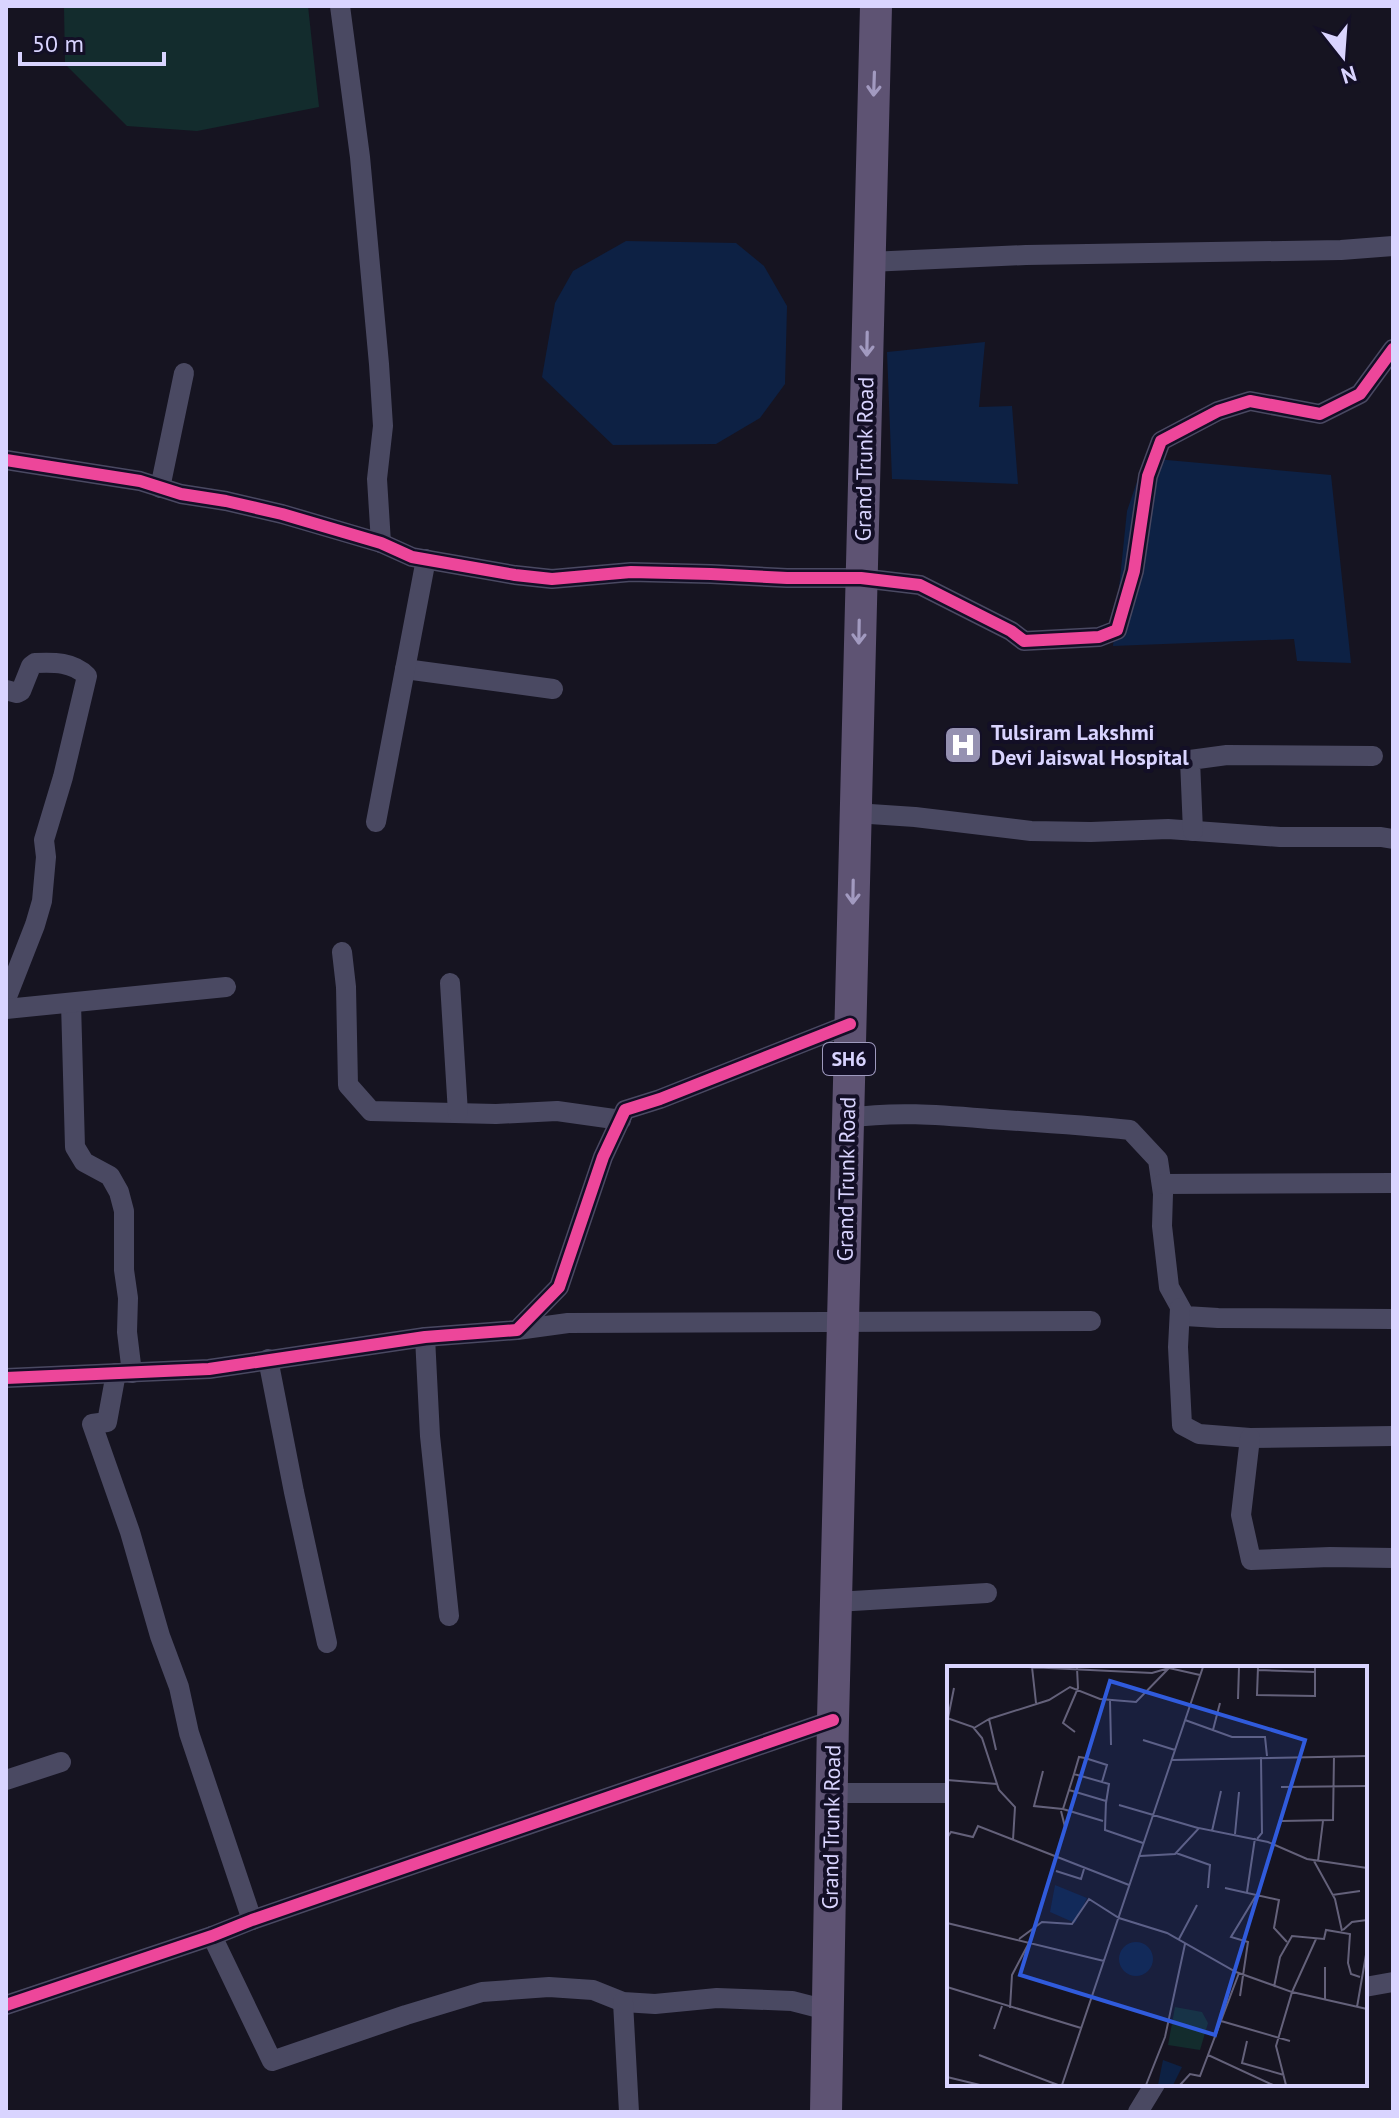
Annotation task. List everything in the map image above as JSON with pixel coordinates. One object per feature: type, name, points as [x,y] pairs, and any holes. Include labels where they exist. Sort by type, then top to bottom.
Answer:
[{"type":"main road","name":"Grand Trunk Road","points":[[826,2112],[876,6]]},
{"type":"street","points":[[340,6],[360,157],[379,364],[383,426],[377,479],[381,543]]},
{"type":"street","points":[[869,262],[1026,255],[1341,250],[1393,246]]},
{"type":"street","points":[[6,460],[140,481],[181,494],[282,514],[381,543],[412,557],[515,575],[552,579],[631,572],[861,578],[920,585],[1011,631],[1024,641],[1099,637],[1117,630],[1134,571],[1148,476],[1161,441],[1218,411],[1250,401],[1320,414],[1360,394],[1393,349]]},
{"type":"street","points":[[160,488],[184,373]]},
{"type":"street","points":[[376,822],[426,559]]},
{"type":"street","points":[[6,690],[21,691],[35,663],[74,666],[87,676],[63,777],[44,840],[46,857],[42,901],[6,999]]},
{"type":"street","points":[[405,669],[553,689]]},
{"type":"street","points":[[1193,831],[1190,760],[1227,755],[1373,756]]},
{"type":"street","points":[[855,813],[1031,831],[1168,829],[1280,837],[1393,839]]},
{"type":"street","points":[[342,952],[346,987],[348,1085],[371,1111],[496,1114],[557,1111],[621,1120]]},
{"type":"street","points":[[450,983],[458,1113]]},
{"type":"street","points":[[6,1009],[226,987]]},
{"type":"street","points":[[71,1003],[75,1147],[84,1162],[110,1176],[119,1192],[124,1211],[124,1270],[128,1298],[124,1373],[107,1422],[92,1424],[130,1532],[160,1636],[179,1687],[189,1733],[252,1920]]},
{"type":"street","points":[[517,1330],[559,1287],[603,1157],[625,1110],[704,1083],[850,1024]]},
{"type":"street","points":[[848,1118],[882,1113],[919,1114],[1130,1130],[1158,1160],[1169,1287],[1185,1316],[1393,1319]]},
{"type":"street","points":[[1162,1184],[1393,1183]]},
{"type":"street","points":[[1180,1308],[1178,1347],[1182,1425],[1199,1434],[1250,1438],[1393,1436]]},
{"type":"street","points":[[6,1378],[209,1369],[425,1337],[568,1323],[1091,1321]]},
{"type":"street","points":[[425,1337],[430,1436],[449,1616]]},
{"type":"street","points":[[268,1359],[327,1643]]},
{"type":"street","points":[[1250,1438],[1241,1515],[1251,1560],[1393,1558]]},
{"type":"street","points":[[836,1602],[987,1593]]},
{"type":"street","points":[[6,2005],[833,1720]]},
{"type":"street","points":[[6,1780],[61,1762]]},
{"type":"street","points":[[832,1793],[947,1793]]},
{"type":"street","points":[[212,1936],[272,2061],[482,1992],[549,1987],[593,1990],[623,2002],[655,2004],[717,1998],[792,2001],[827,2010]]},
{"type":"street","points":[[1367,1987],[1393,1982]]},
{"type":"street","points":[[623,2002],[629,2112]]},
{"type":"street","points":[[1138,2112],[1154,2086]]},
{"type":"green space","points":[[64,6],[308,6],[319,107],[197,131],[127,126],[65,64]]},
{"type":"water","points":[[626,241],[736,243],[764,266],[787,306],[785,384],[760,418],[716,444],[613,445],[542,377],[555,303],[573,271]]},
{"type":"water","points":[[985,342],[979,407],[1012,406],[1018,484],[892,479],[887,352]]},
{"type":"water","points":[[1145,458],[1331,475],[1351,663],[1297,661],[1294,639],[1113,646],[1127,511]]},
{"type":"cycle path","points":[[6,460],[140,481],[181,494],[282,514],[381,543],[412,557],[515,575],[552,579],[631,572],[861,578],[920,585],[1011,631],[1024,641],[1099,637],[1117,630],[1134,571],[1148,476],[1161,441],[1218,411],[1250,401],[1320,414],[1360,394],[1393,349]]},
{"type":"cycle path","points":[[6,1378],[209,1369],[425,1337],[517,1330],[559,1287],[603,1157],[625,1110],[850,1024]]},
{"type":"cycle path","points":[[6,2005],[833,1720]]},
{"type":"place","name":"Tulsiram Lakshmi Devi Jaiswal Hospital","points":[[963,745]]}]
